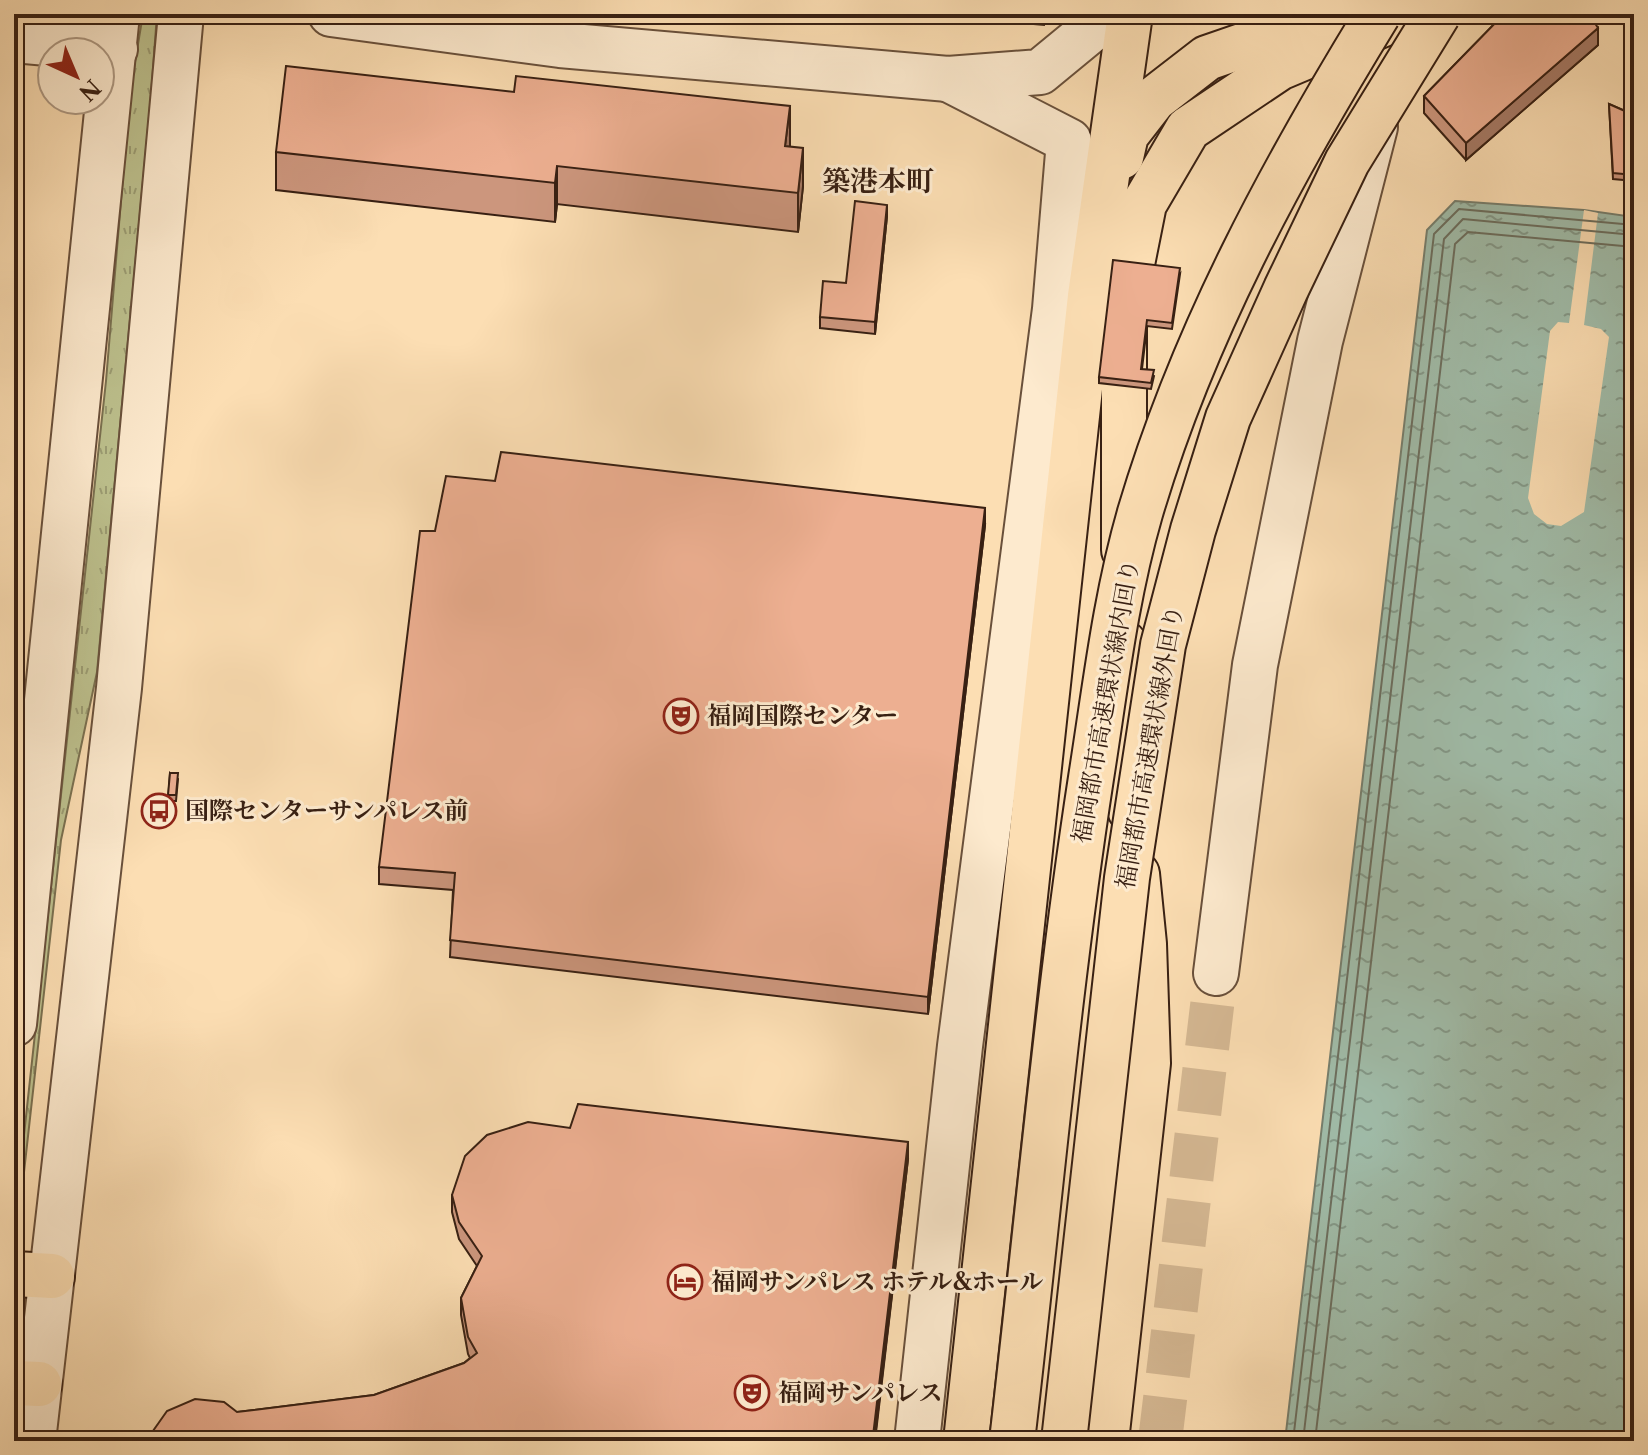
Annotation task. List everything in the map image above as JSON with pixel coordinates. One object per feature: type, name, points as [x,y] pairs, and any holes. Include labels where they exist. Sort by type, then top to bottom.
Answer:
[{"type":"highway","points":[[966,1441],[1090,296],[1130,14]]},
{"type":"highway","points":[[1090,296],[1126,135],[1154,99],[1207,58],[1333,14]]},
{"type":"highway","name":"福岡都市高速環状線内回り","points":[[1012,1441],[1077,869],[1114,629],[1140,514],[1180,400],[1233,268],[1303,137],[1378,14]]},
{"type":"highway","points":[[1106,1441],[1148,1063],[1144,944],[1125,759],[1124,304],[1144,204],[1188,129],[1279,68],[1381,28],[1398,14]]},
{"type":"highway","name":"福岡都市高速環状線外回り","points":[[1064,1441],[1127,878],[1163,645],[1189,544],[1228,418],[1286,289],[1347,162],[1438,14]]},
{"type":"street","points":[[33,1441],[26,1384],[33,1275],[119,688],[181,14]]},
{"type":"street","points":[[331,14],[562,29],[948,79],[1040,72],[1091,30],[1092,14]]},
{"type":"street","points":[[1216,973],[1255,665],[1320,341],[1373,131],[1432,14]]},
{"type":"street","points":[[14,40],[116,32],[31,706],[14,1024]]},
{"type":"street","points":[[917,1441],[960,1046],[1055,309],[1069,141],[948,79]]},
{"type":"green space","points":[[143,14],[157,14],[97,672],[61,840],[22,1190],[18,1190],[106,381],[130,92]]},
{"type":"water","points":[[1455,201],[1584,210],[1634,217],[1634,1441],[1285,1441],[1427,230]]},
{"type":"pier","points":[[1584,210],[1598,213],[1584,325],[1601,329],[1609,337],[1584,512],[1561,526],[1547,524],[1534,514],[1528,498],[1550,331],[1558,322],[1569,323]]},
{"type":"building","points":[[1504,14],[1590,14],[1598,28],[1466,143],[1424,96]]},
{"type":"building","points":[[286,66],[514,92],[516,76],[790,106],[785,146],[803,148],[798,193],[557,166],[555,183],[276,152]]},
{"type":"building","points":[[1609,104],[1634,115],[1634,175],[1613,173]]},
{"type":"building","points":[[855,201],[887,205],[875,322],[820,317],[823,281],[846,283]]},
{"type":"building","points":[[1113,260],[1180,268],[1172,323],[1147,320],[1141,369],[1154,370],[1151,383],[1099,377]]},
{"type":"building","name":"福岡国際センター","points":[[501,452],[985,508],[928,997],[450,940],[455,873],[379,867],[420,531],[435,531],[446,476],[495,481]]},
{"type":"building","points":[[170,773],[178,773],[176,795],[168,795]]},
{"type":"building","name":"福岡サンパレス ホテル&ホール","points":[[578,1104],[908,1142],[873,1436],[891,1441],[148,1441],[167,1411],[195,1399],[224,1402],[237,1412],[374,1395],[464,1363],[477,1353],[468,1337],[461,1298],[482,1256],[459,1222],[452,1195],[465,1156],[487,1135],[528,1122],[570,1128]]},
{"type":"tunnel","points":[[1160,1441],[1216,973]]},
{"type":"place","name":"福岡国際センター","points":[[681,716]]},
{"type":"place","name":"国際センターサンパレス前","points":[[159,811]]},
{"type":"place","name":"福岡サンパレス ホテル&ホール","points":[[685,1282]]},
{"type":"place","name":"福岡サンパレス","points":[[752,1393]]},
{"type":"district","name":"築港本町","points":[[878,181]]}]
